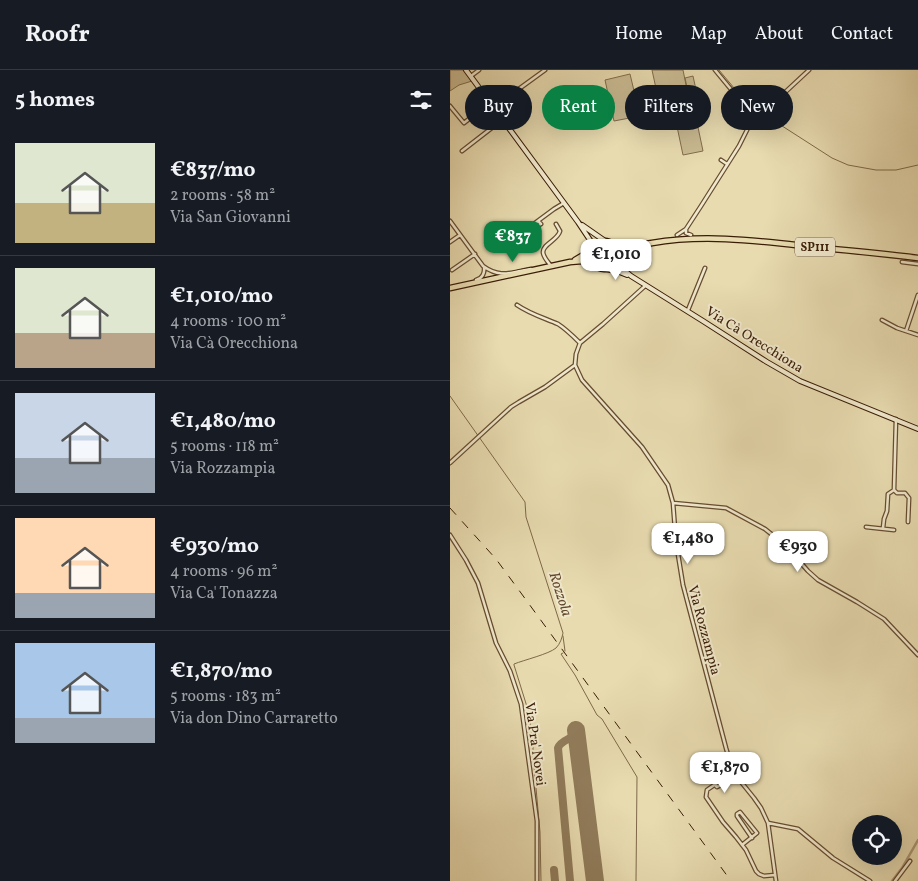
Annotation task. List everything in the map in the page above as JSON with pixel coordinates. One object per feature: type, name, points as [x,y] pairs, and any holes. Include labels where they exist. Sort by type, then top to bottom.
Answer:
[{"type":"main road","points":[[466,70],[478,85]]},
{"type":"main road","points":[[511,130],[590,240],[592,249],[590,258],[594,265]]},
{"type":"main road","points":[[578,222],[605,242]]},
{"type":"main road","name":"SP111","points":[[604,269],[612,266],[620,254],[627,249],[644,244],[694,238],[733,238],[918,258]]},
{"type":"main road","points":[[570,262],[582,257],[599,242],[605,242]]},
{"type":"main road","name":"SP111","points":[[605,242],[644,244]]},
{"type":"main road","points":[[611,243],[616,249],[617,258]]},
{"type":"main road","name":"Via Cà Orecchiona","points":[[617,258],[624,270],[632,276],[800,381],[918,429]]},
{"type":"main road","points":[[450,288],[570,262],[582,261],[604,269]]},
{"type":"main road","name":"Via Cà Orecchiona","points":[[604,269],[632,276]]},
{"type":"street","points":[[471,76],[479,70]]},
{"type":"street","points":[[524,85],[545,70]]},
{"type":"street","points":[[715,70],[727,85]]},
{"type":"street","points":[[793,85],[809,70]]},
{"type":"street","points":[[450,106],[465,122]]},
{"type":"street","points":[[462,151],[489,130]]},
{"type":"street","points":[[677,235],[686,229],[728,164],[747,130]]},
{"type":"street","points":[[721,160],[728,164]]},
{"type":"street","points":[[538,221],[564,203]]},
{"type":"street","points":[[450,221],[475,254],[484,271],[483,276],[479,280],[450,288]]},
{"type":"street","points":[[551,266],[543,255],[543,251],[560,235],[556,224]]},
{"type":"street","points":[[686,229],[686,233],[691,234]]},
{"type":"street","points":[[450,242],[460,235]]},
{"type":"street","points":[[452,270],[475,254]]},
{"type":"street","points":[[902,262],[918,264]]},
{"type":"street","points":[[483,266],[497,273],[504,274],[530,268],[540,269]]},
{"type":"street","name":"Via Cà Orecchiona","points":[[687,311],[704,268]]},
{"type":"street","points":[[450,463],[519,402],[545,387],[575,365],[580,343],[646,285]]},
{"type":"street","points":[[906,331],[918,295]]},
{"type":"street","points":[[517,305],[534,315],[558,324],[572,334],[580,343]]},
{"type":"street","points":[[882,320],[897,328],[918,335]]},
{"type":"street","name":"Via Rozzampia","points":[[575,365],[582,380],[642,447],[668,485],[673,503],[683,585],[717,717],[733,772],[761,808],[768,823],[776,881]]},
{"type":"street","points":[[894,490],[896,420]]},
{"type":"street","points":[[894,490],[897,493],[905,493],[908,498],[908,522]]},
{"type":"street","points":[[883,528],[888,494],[894,490]]},
{"type":"street","points":[[673,503],[726,508],[765,529],[785,545],[818,580],[884,619],[918,655]]},
{"type":"street","points":[[866,527],[894,530]]},
{"type":"street","name":"Via Pra' Novei","points":[[450,535],[478,583],[496,643],[510,671],[521,704],[537,821],[537,881]]},
{"type":"street","points":[[733,772],[707,790],[706,797],[729,830],[742,844],[759,874],[764,876],[775,875]]},
{"type":"street","points":[[742,844],[752,838],[757,833],[741,812],[736,814],[752,838]]},
{"type":"street","points":[[768,823],[798,829],[833,858],[870,881]]},
{"type":"street","points":[[895,881],[910,861]]},
{"type":"shaded area","points":[[450,70],[463,70],[472,81],[459,85],[450,91]]},
{"type":"shaded area","points":[[652,70],[683,70],[686,85],[655,85]]},
{"type":"shaded area","points":[[630,74],[633,85],[625,85],[625,119],[615,121],[615,85],[606,85],[605,80]]},
{"type":"shaded area","points":[[693,76],[695,85],[687,85],[685,78]]},
{"type":"shaded area","points":[[678,130],[699,130],[703,151],[683,155]]},
{"type":"shaded area","points":[[604,244],[612,247],[615,255],[612,263],[604,266],[596,263],[593,255],[596,247]]},
{"type":"waterway","points":[[719,70],[732,85]]},
{"type":"waterway","points":[[788,130],[832,158],[848,165],[876,170],[896,170],[918,165]]},
{"type":"waterway","name":"Rozzola","points":[[450,396],[525,502],[526,517],[563,633],[559,645],[553,650],[514,664],[528,710],[533,744],[540,832],[541,881]]},
{"type":"waterway","name":"Rozzola","points":[[563,636],[565,651]]},
{"type":"waterway","points":[[563,653],[561,654],[597,715],[602,719],[637,777],[636,881]]},
{"type":"waterway","points":[[892,881],[918,840]]},
{"type":"taxiway","points":[[570,881],[558,748],[572,737],[577,738]]},
{"type":"taxiway","points":[[554,870],[555,881]]},
{"type":"runway","points":[[576,730],[595,881]]},
{"type":"railway","points":[[450,508],[496,559],[731,881]]}]
